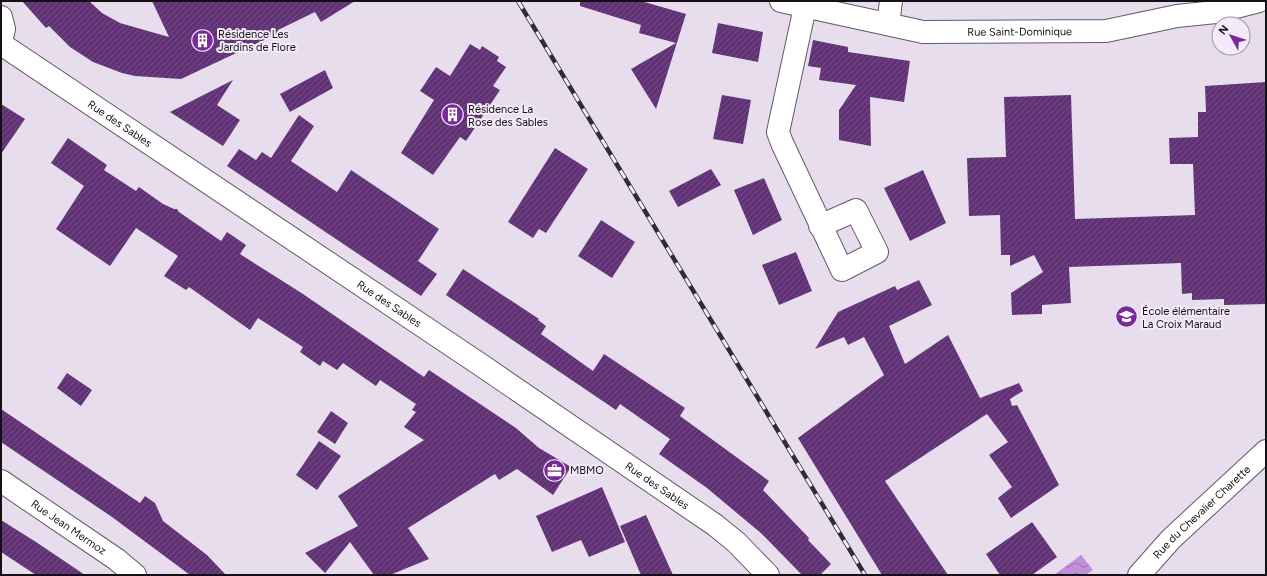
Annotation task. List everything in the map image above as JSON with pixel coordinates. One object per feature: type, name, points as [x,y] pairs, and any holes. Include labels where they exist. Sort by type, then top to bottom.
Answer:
[{"type":"street","name":"Rue Saint-Dominique","points":[[781,1],[923,32],[1106,31],[1177,9],[1216,12],[1259,1]]},
{"type":"street","points":[[888,24],[891,1]]},
{"type":"street","points":[[805,7],[778,132],[820,226]]},
{"type":"street","points":[[1,17],[4,29],[1,42]]},
{"type":"street","name":"Rue des Sables","points":[[1,42],[481,365],[715,525],[736,542],[768,575]]},
{"type":"street","name":"Rue du Chevalier Charette","points":[[1139,575],[1171,539],[1266,451]]},
{"type":"street","name":"Rue Jean Mermoz","points":[[1,481],[116,559],[135,575]]},
{"type":"water","points":[[1081,555],[1093,570],[1086,575],[1054,575]]},
{"type":"building","name":"Résidence Les Jardins de Flore","points":[[22,1],[89,1],[102,13],[120,23],[169,37],[152,1],[355,1],[321,22],[315,12],[278,30],[279,33],[181,79],[135,76],[122,73],[93,62],[70,47],[49,26],[46,28]]},
{"type":"building","points":[[580,1],[641,1],[686,14],[656,109],[631,69],[676,43],[639,33],[641,25],[580,6]]},
{"type":"building","points":[[718,23],[763,32],[758,62],[712,53]]},
{"type":"building","points":[[813,40],[848,47],[848,52],[910,61],[904,102],[870,97],[871,146],[839,140],[839,110],[856,85],[819,80],[821,68],[808,66]]},
{"type":"building","name":"Résidence La Rose des Sables","points":[[470,44],[480,50],[482,46],[499,57],[497,61],[506,67],[493,86],[500,90],[466,141],[460,137],[433,175],[401,153],[434,100],[420,91],[436,67],[450,76]]},
{"type":"building","points":[[325,70],[333,88],[290,112],[280,94]]},
{"type":"building","points":[[233,80],[217,105],[240,120],[223,146],[170,112]]},
{"type":"building","points":[[1266,82],[1266,304],[1224,305],[1224,299],[1192,300],[1192,293],[1182,294],[1181,263],[1069,267],[1071,303],[1042,305],[1042,314],[1012,315],[1011,293],[1043,272],[1034,255],[1010,266],[1010,255],[1001,255],[1000,215],[969,216],[967,158],[1006,157],[1004,97],[1071,95],[1075,219],[1195,215],[1193,164],[1170,164],[1169,138],[1198,137],[1198,112],[1206,112],[1205,86]]},
{"type":"building","points":[[722,95],[751,100],[743,144],[713,139]]},
{"type":"building","points":[[1,104],[25,119],[1,154]]},
{"type":"building","points":[[299,115],[314,126],[291,161],[337,192],[351,170],[439,229],[418,261],[437,274],[421,296],[227,166],[239,149],[256,160],[262,152],[271,158]]},
{"type":"building","points":[[68,138],[107,165],[104,170],[136,191],[139,187],[163,204],[177,209],[179,212],[221,241],[227,232],[246,245],[240,254],[303,294],[424,377],[429,370],[516,428],[539,448],[571,467],[553,495],[517,469],[499,480],[495,474],[408,528],[429,559],[390,575],[374,575],[350,542],[325,573],[305,553],[358,526],[338,496],[424,440],[404,427],[416,412],[412,410],[416,404],[380,380],[376,386],[343,363],[337,370],[323,361],[320,366],[300,352],[303,347],[258,318],[250,330],[189,287],[186,290],[164,276],[178,256],[136,228],[110,266],[56,229],[84,186],[51,163]]},
{"type":"building","points":[[555,148],[588,169],[546,233],[539,229],[533,238],[508,222]]},
{"type":"building","points":[[711,169],[721,185],[678,207],[669,191]]},
{"type":"building","points":[[923,170],[946,223],[910,241],[884,188]]},
{"type":"building","points":[[764,178],[782,220],[753,235],[734,190]]},
{"type":"building","points":[[601,220],[635,242],[612,278],[578,256]]},
{"type":"building","points":[[796,252],[812,291],[779,305],[762,265]]},
{"type":"building","points":[[463,269],[539,319],[538,320],[546,326],[541,334],[593,371],[604,354],[685,408],[680,416],[769,481],[763,490],[809,538],[808,540],[831,564],[820,575],[802,575],[762,534],[707,488],[659,454],[670,439],[620,404],[616,410],[446,295]]},
{"type":"building","points":[[919,280],[932,305],[889,326],[905,364],[948,335],[980,398],[1019,383],[1023,391],[1010,399],[1012,406],[1017,405],[1059,485],[1011,518],[998,498],[1012,487],[989,455],[1008,442],[987,414],[885,481],[948,575],[882,575],[798,438],[884,375],[864,337],[848,345],[844,337],[815,349],[838,312],[895,286],[897,290]]},
{"type":"building","points":[[67,373],[92,390],[81,406],[57,388]]},
{"type":"building","points":[[1,409],[140,503],[145,496],[155,503],[163,521],[207,555],[226,575],[190,575],[112,517],[1,442]]},
{"type":"building","points":[[331,411],[348,423],[335,444],[317,432]]},
{"type":"building","points":[[319,441],[341,456],[317,490],[296,475]]},
{"type":"building","points":[[602,487],[625,542],[589,557],[581,540],[552,552],[536,516]]},
{"type":"building","points":[[646,515],[673,575],[641,575],[620,526]]},
{"type":"building","points":[[1,520],[85,575],[36,575],[1,552]]},
{"type":"building","points":[[1032,522],[1057,557],[1032,575],[1000,575],[986,554]]},
{"type":"railway","points":[[518,1],[865,575]]},
{"type":"place","name":"Résidence Les Jardins de Flore","points":[[203,40]]},
{"type":"place","name":"Résidence La Rose des Sables","points":[[452,115]]},
{"type":"place","name":"École élémentaire La Croix Maraud","points":[[1127,317]]},
{"type":"place","name":"MBMO","points":[[554,470]]}]
